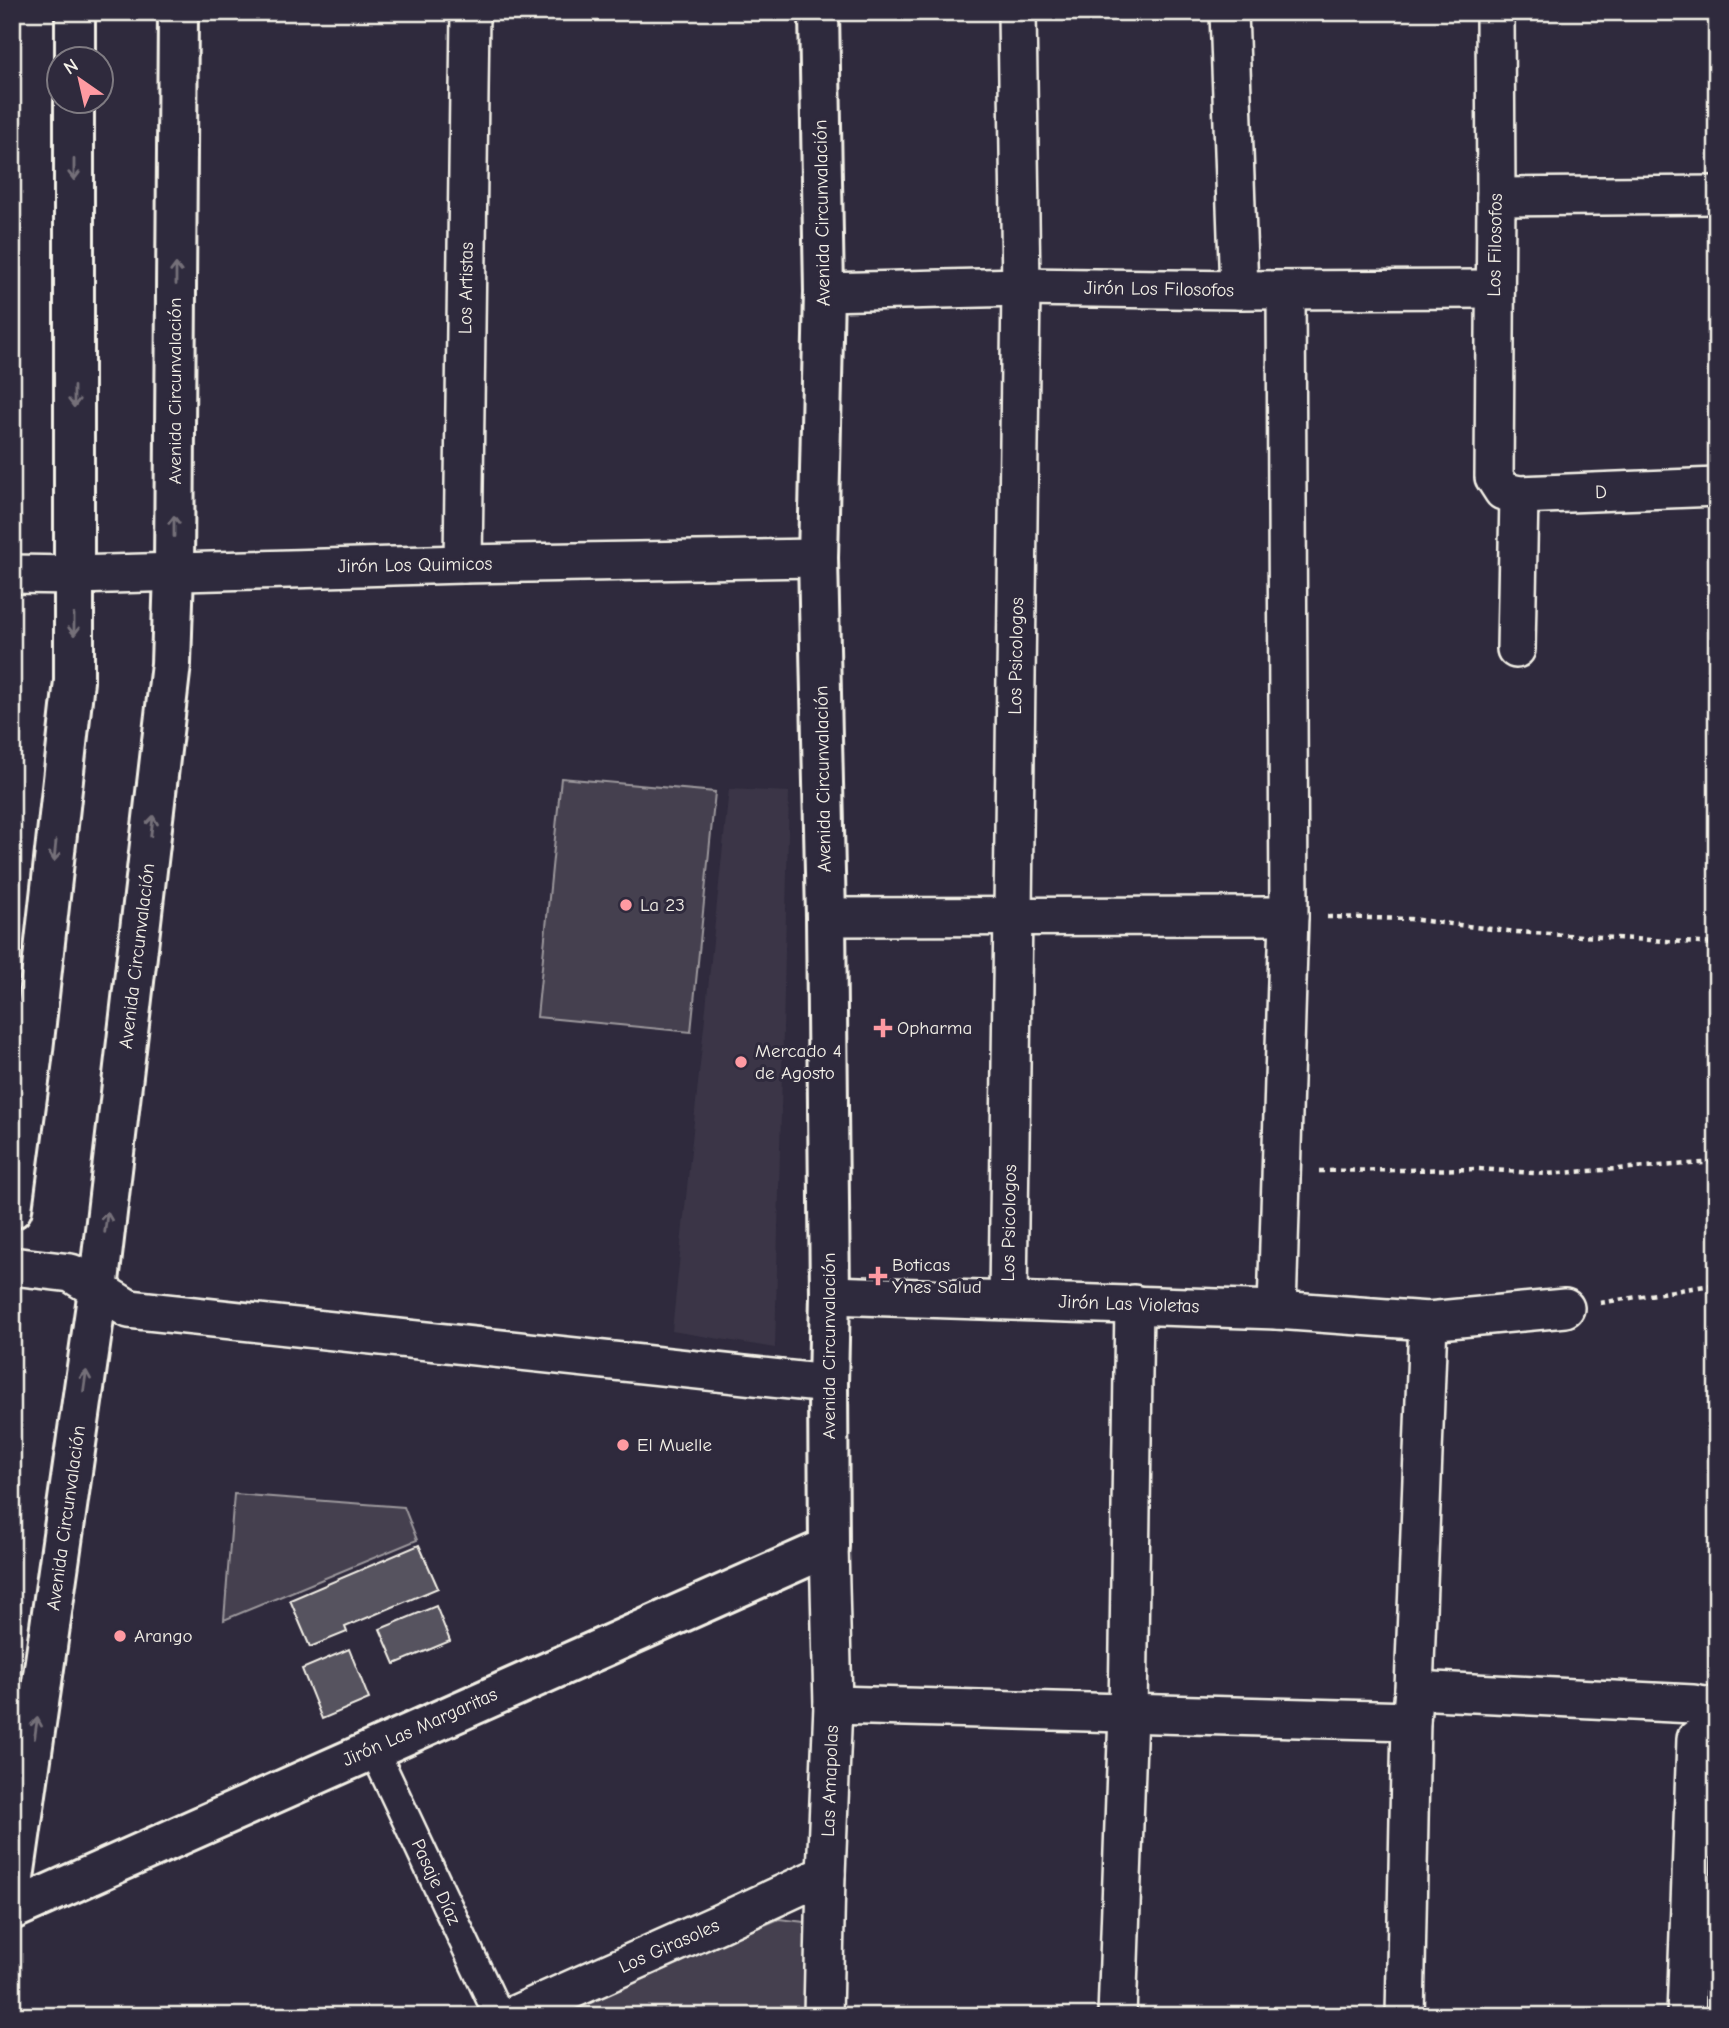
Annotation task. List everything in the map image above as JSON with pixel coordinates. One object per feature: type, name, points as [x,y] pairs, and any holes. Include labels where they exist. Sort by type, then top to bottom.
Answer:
[{"type":"street","points":[[75,12],[75,46]]},
{"type":"street","name":"Avenida Circunvalación","points":[[12,1892],[98,1290],[171,664],[178,12]]},
{"type":"street","name":"Los Artistas","points":[[463,564],[470,12]]},
{"type":"street","name":"Avenida Circunvalación","points":[[818,12],[824,292],[818,558],[826,917],[830,1547]]},
{"type":"street","name":"Los Psicologos","points":[[1008,1300],[1021,287],[1017,12]]},
{"type":"street","points":[[1229,12],[1239,290]]},
{"type":"street","name":"Los Filosofos","points":[[1495,12],[1495,289],[1516,649]]},
{"type":"street","points":[[12,1209],[32,1059],[74,681],[74,116]]},
{"type":"street","points":[[1496,197],[1717,195]]},
{"type":"street","name":"Jirón Los Filosofos","points":[[824,292],[1021,287],[1495,289]]},
{"type":"street","points":[[1277,1310],[1289,916],[1286,290]]},
{"type":"street","name":"D","points":[[1506,486],[1717,487]]},
{"type":"street","name":"Jirón Los Quimicos","points":[[12,574],[74,575],[463,564],[818,558]]},
{"type":"street","points":[[826,917],[1289,916]]},
{"type":"street","points":[[12,1265],[71,1273],[129,1309],[828,1384]]},
{"type":"street","name":"Jirón Las Violetas","points":[[830,1295],[1277,1310],[1428,1321],[1565,1308]]},
{"type":"street","points":[[1117,2016],[1128,1714],[1134,1304]]},
{"type":"street","points":[[1405,2016],[1413,1706],[1428,1321]]},
{"type":"street","name":"Las Amapolas","points":[[823,2016],[833,1705],[830,1547]]},
{"type":"street","name":"Jirón Las Margaritas","points":[[12,1910],[830,1547]]},
{"type":"street","points":[[833,1705],[1128,1714],[1413,1706],[1693,1704],[1717,1708]]},
{"type":"street","points":[[1686,2016],[1696,1739]]},
{"type":"street","name":"Pasaje Díaz","points":[[373,1748],[499,2016]]},
{"type":"street","name":"Los Girasoles","points":[[512,2016],[826,1874]]},
{"type":"path","points":[[1289,916],[1410,919],[1516,932],[1717,944]]},
{"type":"path","points":[[1281,1171],[1479,1169],[1546,1174],[1717,1163]]},
{"type":"path","points":[[1565,1308],[1717,1284]]},
{"type":"shaded area","name":"La 23","points":[[561,778],[715,792],[691,1032],[537,1017]]},
{"type":"shaded area","name":"Mercado 4 de Agosto","points":[[729,789],[789,792],[775,1348],[672,1331]]},
{"type":"shaded area","points":[[234,1494],[404,1507],[417,1540],[224,1620]]},
{"type":"shaded area","points":[[779,1919],[813,1923],[810,2016],[548,2016]]},
{"type":"building","points":[[419,1545],[438,1588],[345,1627],[347,1632],[310,1647],[290,1600]]},
{"type":"building","points":[[436,1606],[450,1641],[395,1664],[380,1629]]},
{"type":"building","points":[[349,1649],[369,1699],[322,1719],[302,1669]]},
{"type":"place","name":"La 23","points":[[626,905]]},
{"type":"place","name":"Opharma","points":[[883,1028]]},
{"type":"place","name":"Mercado 4 de Agosto","points":[[741,1062]]},
{"type":"place","name":"Boticas Ynes Salud","points":[[878,1276]]},
{"type":"place","name":"El Muelle","points":[[623,1445]]},
{"type":"place","name":"Arango","points":[[120,1636]]}]
